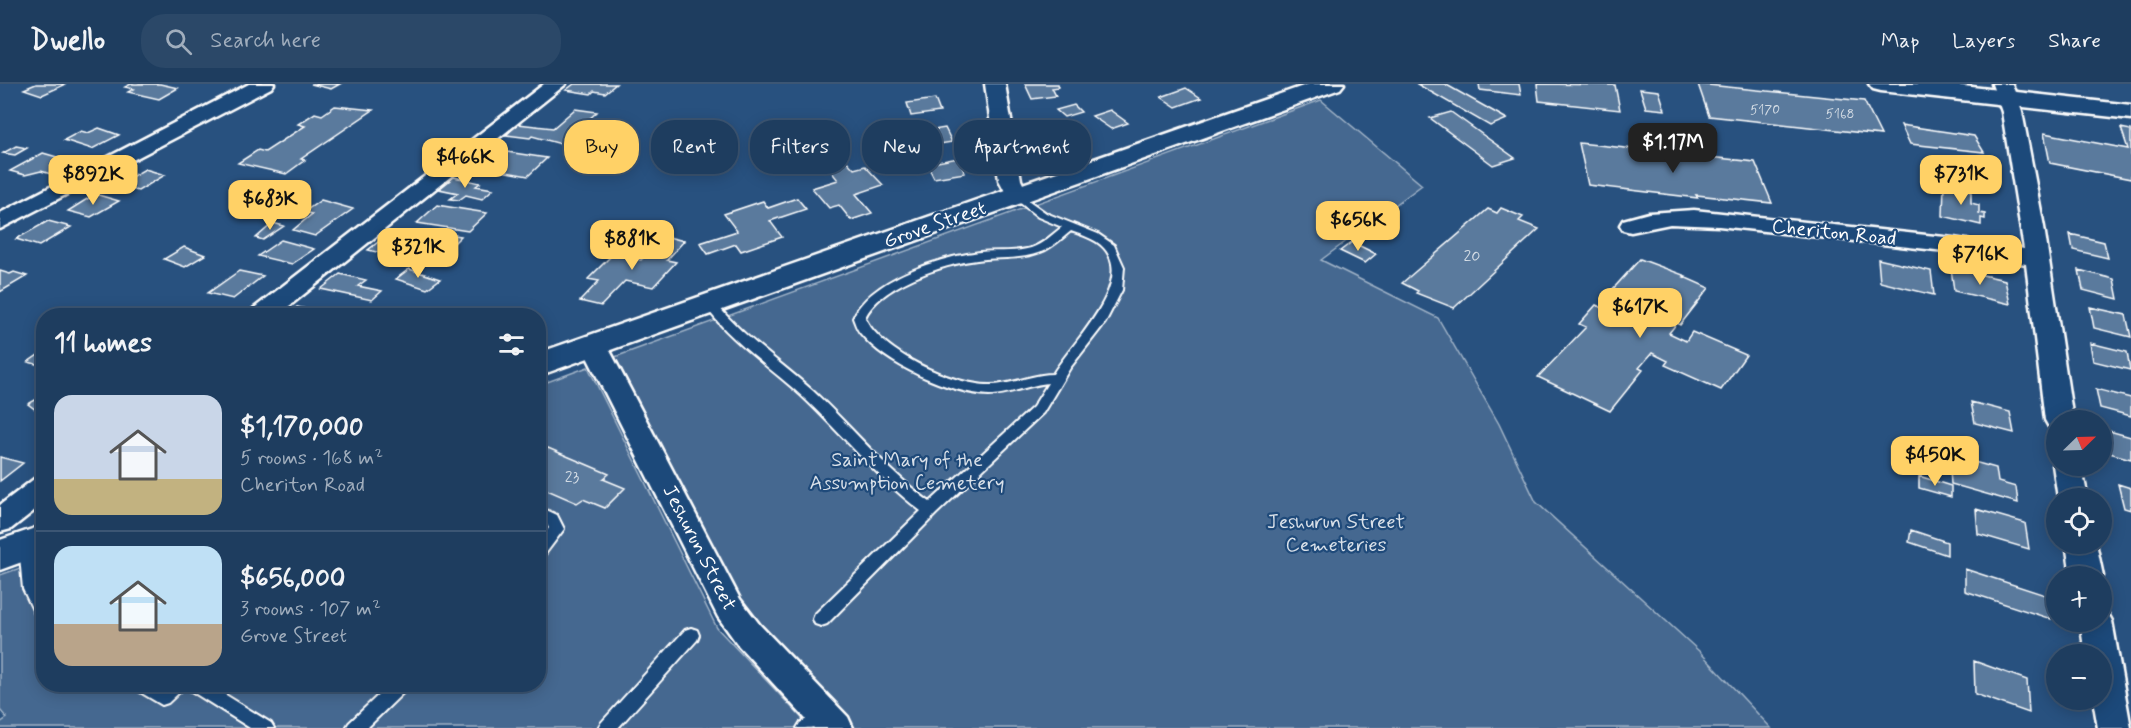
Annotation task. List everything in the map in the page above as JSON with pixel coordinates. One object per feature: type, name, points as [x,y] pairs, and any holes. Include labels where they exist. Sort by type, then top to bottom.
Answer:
[{"type":"main road","name":"Grove Street","points":[[546,362],[1332,84]]},
{"type":"main road","points":[[1881,84],[2005,90],[2131,112]]},
{"type":"main road","points":[[2047,84],[2131,92]]},
{"type":"street","points":[[0,222],[264,84]]},
{"type":"street","points":[[271,308],[555,84]]},
{"type":"street","points":[[995,84],[1010,180],[1018,196]]},
{"type":"street","points":[[2005,90],[2038,259],[2058,410]]},
{"type":"street","name":"Cheriton Road","points":[[1631,225],[1655,219],[1698,218],[1924,243],[2038,259]]},
{"type":"street","name":"Jeshurun Street","points":[[594,345],[729,608],[822,724]]},
{"type":"street","points":[[0,521],[36,493]]},
{"type":"street","points":[[2098,632],[2115,728]]},
{"type":"lane","points":[[821,619],[931,510],[1030,420],[1046,401],[1058,378],[1099,323],[1116,290],[1119,273],[1117,261],[1110,247],[1100,239],[1042,215],[1018,196]]},
{"type":"lane","points":[[1058,378],[1042,378],[995,390],[951,384],[920,369],[883,346],[867,333],[859,318],[862,307],[871,298],[897,284],[964,258],[1040,249],[1070,226]]},
{"type":"lane","points":[[710,304],[728,326],[794,381],[906,491],[931,510]]},
{"type":"lane","points":[[546,516],[552,519],[557,529],[546,543]]},
{"type":"lane","points":[[24,546],[31,589],[36,599]]},
{"type":"lane","points":[[607,728],[691,635]]},
{"type":"lane","points":[[153,692],[162,698],[169,692]]},
{"type":"lane","points":[[207,692],[265,728]]},
{"type":"lane","points":[[355,728],[393,692]]},
{"type":"green space","points":[[1321,100],[1422,185],[1321,260],[1438,318],[1499,424],[1536,502],[1700,652],[1771,728],[855,728],[748,614],[615,357]]},
{"type":"green space","points":[[588,367],[717,628],[811,728],[0,728],[0,723],[7,718],[0,710],[0,575],[36,562],[36,692],[546,692],[546,382]]},
{"type":"building","points":[[36,84],[66,84],[42,95],[24,89]]},
{"type":"building","points":[[131,84],[160,84],[178,88],[159,99],[128,92],[134,89],[125,87]]},
{"type":"building","points":[[311,84],[340,84],[331,89]]},
{"type":"building","points":[[574,84],[616,84],[605,93],[594,91],[591,94],[566,90]]},
{"type":"building","points":[[1025,84],[1058,84],[1059,87],[1052,88],[1056,96],[1032,99]]},
{"type":"building","points":[[1417,84],[1445,84],[1507,119],[1490,126]]},
{"type":"building","points":[[1479,84],[1519,84],[1521,95],[1480,90]]},
{"type":"building","points":[[1537,84],[1615,85],[1620,110],[1539,101]]},
{"type":"building","points":[[1698,84],[1864,101],[1881,135],[1709,116]]},
{"type":"building","points":[[1186,88],[1201,98],[1176,107],[1161,97]]},
{"type":"building","points":[[1640,89],[1659,91],[1665,110],[1646,108]]},
{"type":"building","points":[[935,99],[940,112],[911,116],[907,103]]},
{"type":"building","points":[[1074,105],[1081,112],[1064,117],[1056,110]]},
{"type":"building","points":[[335,106],[373,110],[301,159],[305,160],[286,174],[238,163],[258,150],[265,152],[305,126],[298,124],[315,113],[322,115]]},
{"type":"building","points":[[575,109],[597,112],[588,120],[564,120],[564,141],[561,144],[532,136],[530,138],[506,135],[518,124],[553,128]]},
{"type":"building","points":[[1110,110],[1128,123],[1111,129],[1092,116]]},
{"type":"building","points":[[1451,112],[1515,158],[1493,165],[1430,118]]},
{"type":"building","points":[[1901,125],[1974,136],[1984,152],[1910,144]]},
{"type":"building","points":[[99,128],[119,135],[92,149],[64,140],[81,131],[88,133]]},
{"type":"building","points":[[942,128],[945,128],[952,142],[942,144]]},
{"type":"building","points":[[2121,128],[2131,130],[2131,179],[2050,163],[2044,133],[2128,149]]},
{"type":"building","points":[[1579,143],[1755,162],[1772,203],[1696,195],[1698,198],[1588,185]]},
{"type":"building","points":[[16,146],[27,148],[15,155],[3,153]]},
{"type":"building","points":[[507,152],[547,158],[528,176],[491,169]]},
{"type":"building","points":[[43,153],[71,161],[66,163],[79,167],[61,177],[41,171],[25,175],[10,171]]},
{"type":"building","points":[[954,159],[954,174],[959,174],[934,178],[932,174],[942,174],[942,161]]},
{"type":"building","points":[[850,165],[854,169],[862,167],[862,174],[873,174],[883,185],[856,194],[872,213],[851,220],[839,205],[829,208],[812,188],[838,180],[833,174],[850,174]]},
{"type":"building","points":[[145,169],[165,175],[138,191],[117,185]]},
{"type":"building","points":[[454,177],[480,183],[476,186],[493,189],[482,199],[466,195],[459,200],[450,199],[458,193],[439,189]]},
{"type":"building","points":[[1944,184],[1971,191],[1971,203],[1979,205],[1979,213],[1985,214],[1985,219],[1981,218],[1981,225],[1943,216]]},
{"type":"building","points":[[95,194],[119,201],[91,217],[68,211]]},
{"type":"building","points":[[797,198],[806,209],[770,221],[782,237],[741,251],[736,244],[708,254],[700,243],[737,231],[724,214],[763,201],[768,208]]},
{"type":"building","points":[[321,200],[353,209],[315,236],[293,230],[312,214],[304,212]]},
{"type":"building","points":[[437,205],[487,213],[468,231],[417,223]]},
{"type":"building","points":[[1501,208],[1523,217],[1519,221],[1539,229],[1454,308],[1416,293],[1418,291],[1402,283],[1488,209],[1497,213]]},
{"type":"building","points":[[48,221],[71,227],[39,246],[16,239]]},
{"type":"building","points":[[273,223],[284,226],[263,240],[256,238]]},
{"type":"building","points":[[442,233],[461,236],[451,246],[431,243]]},
{"type":"building","points":[[2070,234],[2104,242],[2108,258],[2073,250]]},
{"type":"building","points":[[664,236],[684,241],[667,260],[676,262],[653,287],[625,281],[601,306],[580,301],[599,281],[588,279],[613,254],[641,260]]},
{"type":"building","points":[[382,239],[431,250],[418,262],[368,250]]},
{"type":"building","points":[[281,240],[314,249],[292,264],[258,256]]},
{"type":"building","points":[[1352,242],[1376,254],[1365,263],[1340,251]]},
{"type":"building","points":[[184,247],[205,255],[185,267],[164,259]]},
{"type":"building","points":[[1640,259],[1686,276],[1684,277],[1709,288],[1680,325],[1677,323],[1669,333],[1686,341],[1692,332],[1746,355],[1721,390],[1665,365],[1668,361],[1652,353],[1639,368],[1643,370],[1610,411],[1538,377],[1586,327],[1579,324],[1596,305],[1603,308],[1618,292],[1612,290]]},
{"type":"building","points":[[1878,259],[1931,271],[1934,295],[1880,282]]},
{"type":"building","points":[[1951,268],[2005,280],[2010,304],[1954,291]]},
{"type":"building","points":[[409,269],[440,279],[427,289],[396,279]]},
{"type":"building","points":[[2079,270],[2114,279],[2118,299],[2083,290]]},
{"type":"building","points":[[0,271],[10,274],[14,272],[27,276],[0,292]]},
{"type":"building","points":[[239,271],[263,276],[233,299],[208,293]]},
{"type":"building","points":[[340,274],[366,280],[358,286],[382,291],[372,300],[321,289]]},
{"type":"building","points":[[2090,307],[2126,315],[2131,337],[2094,328]]},
{"type":"building","points":[[2090,343],[2127,352],[2130,370],[2093,361]]},
{"type":"building","points":[[36,356],[36,364],[28,362]]},
{"type":"building","points":[[2096,389],[2131,398],[2131,416],[2100,408]]},
{"type":"building","points":[[36,400],[36,410],[28,404]]},
{"type":"building","points":[[1971,402],[2010,412],[2014,433],[1975,423]]},
{"type":"building","points":[[2112,432],[2131,437],[2131,459],[2112,454]]},
{"type":"building","points":[[548,448],[609,474],[603,479],[625,488],[605,508],[583,499],[577,503],[546,489],[546,450]]},
{"type":"building","points":[[1949,455],[1996,468],[1998,482],[2016,487],[2018,503],[1951,484]]},
{"type":"building","points":[[0,457],[23,463],[0,481]]},
{"type":"building","points":[[1919,476],[1951,486],[1951,497],[1919,488]]},
{"type":"building","points":[[2118,484],[2131,488],[2131,510],[2124,508]]},
{"type":"building","points":[[1976,509],[2025,523],[2029,549],[1978,534]]},
{"type":"building","points":[[1911,530],[1947,542],[1947,555],[1909,542]]},
{"type":"building","points":[[1965,569],[2046,595],[2046,617],[1965,591]]},
{"type":"building","points":[[1974,661],[2027,680],[2029,713],[1975,694]]},
{"type":"park label","name":"Saint Mary of the Assumption Cemetery","points":[[907,472]]},
{"type":"park label","name":"Jeshurun Street Cemeteries","points":[[1336,534]]}]
